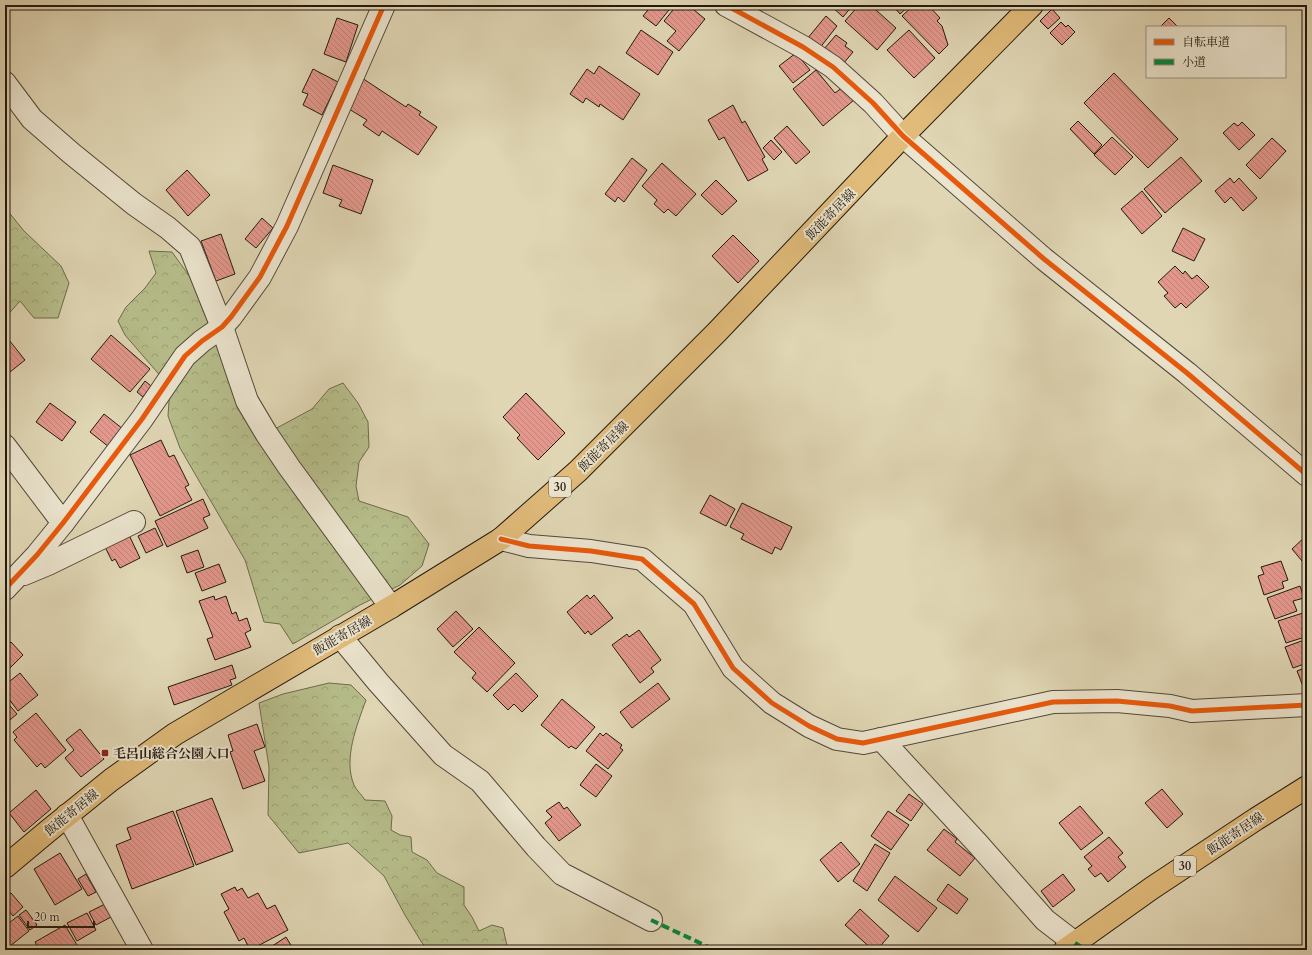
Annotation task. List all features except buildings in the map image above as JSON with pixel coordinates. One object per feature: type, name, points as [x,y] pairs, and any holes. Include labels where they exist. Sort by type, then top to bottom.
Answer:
[{"type":"main road","name":"飯能寄居線","points":[[6,864],[116,776],[175,734],[391,607],[500,539],[578,471],[723,326],[903,136],[1032,5]]},
{"type":"main road","name":"飯能寄居線","points":[[1070,946],[1152,888],[1307,787]]},
{"type":"street","points":[[11,583],[37,555],[63,523],[142,419],[185,356],[222,326],[260,277],[287,226],[384,5]]},
{"type":"street","points":[[726,5],[803,47],[833,67],[873,103],[903,136],[1044,259],[1187,373],[1307,475]]},
{"type":"street","points":[[5,83],[32,120],[134,204],[168,228],[190,247],[222,326],[247,401],[289,467],[391,607]]},
{"type":"street","points":[[5,446],[63,523]]},
{"type":"street","points":[[11,583],[134,522]]},
{"type":"street","points":[[500,539],[529,546],[642,559],[694,604],[733,668],[772,703],[809,726],[837,738],[863,743],[1053,702],[1117,701],[1170,706],[1192,711],[1307,706]]},
{"type":"street","points":[[340,636],[378,682],[443,755],[480,781],[536,847],[562,874],[651,920]]},
{"type":"street","points":[[881,739],[1070,946]]},
{"type":"street","points":[[67,815],[142,950]]},
{"type":"green space","points":[[5,210],[7,210],[24,231],[61,266],[69,283],[58,318],[34,318],[20,301],[5,318]]},
{"type":"green space","points":[[149,251],[172,252],[193,281],[273,430],[312,409],[329,389],[343,383],[358,403],[368,422],[369,447],[359,462],[356,486],[359,501],[408,517],[429,544],[422,566],[400,585],[360,605],[293,644],[280,624],[264,622],[245,560],[180,448],[168,416],[170,387],[125,335],[118,321],[126,307],[145,288],[156,273]]},
{"type":"green space","points":[[329,683],[351,685],[366,700],[352,742],[350,764],[351,775],[356,789],[365,800],[385,801],[392,816],[391,830],[400,835],[411,837],[412,852],[427,860],[437,873],[464,887],[464,905],[479,931],[492,925],[503,928],[508,950],[429,950],[422,943],[384,876],[348,843],[299,853],[268,815],[269,767],[259,703],[283,694]]},
{"type":"marked path","points":[[651,920],[715,950]]},
{"type":"marked path","points":[[1075,943],[1086,950]]},
{"type":"cycle path","points":[[5,589],[37,555],[63,523],[142,419],[185,356],[202,341],[222,327],[260,277],[287,226],[384,5]]},
{"type":"cycle path","points":[[726,5],[803,47],[833,67],[873,103],[903,136],[1044,259],[1187,373],[1307,475]]},
{"type":"cycle path","points":[[501,539],[529,546],[591,551],[642,559],[694,604],[733,668],[772,703],[809,726],[837,739],[863,743],[1053,702],[1117,701],[1170,706],[1192,711],[1307,705]]},
{"type":"place","name":"毛呂山総合公園入口","points":[[105,753]]}]
